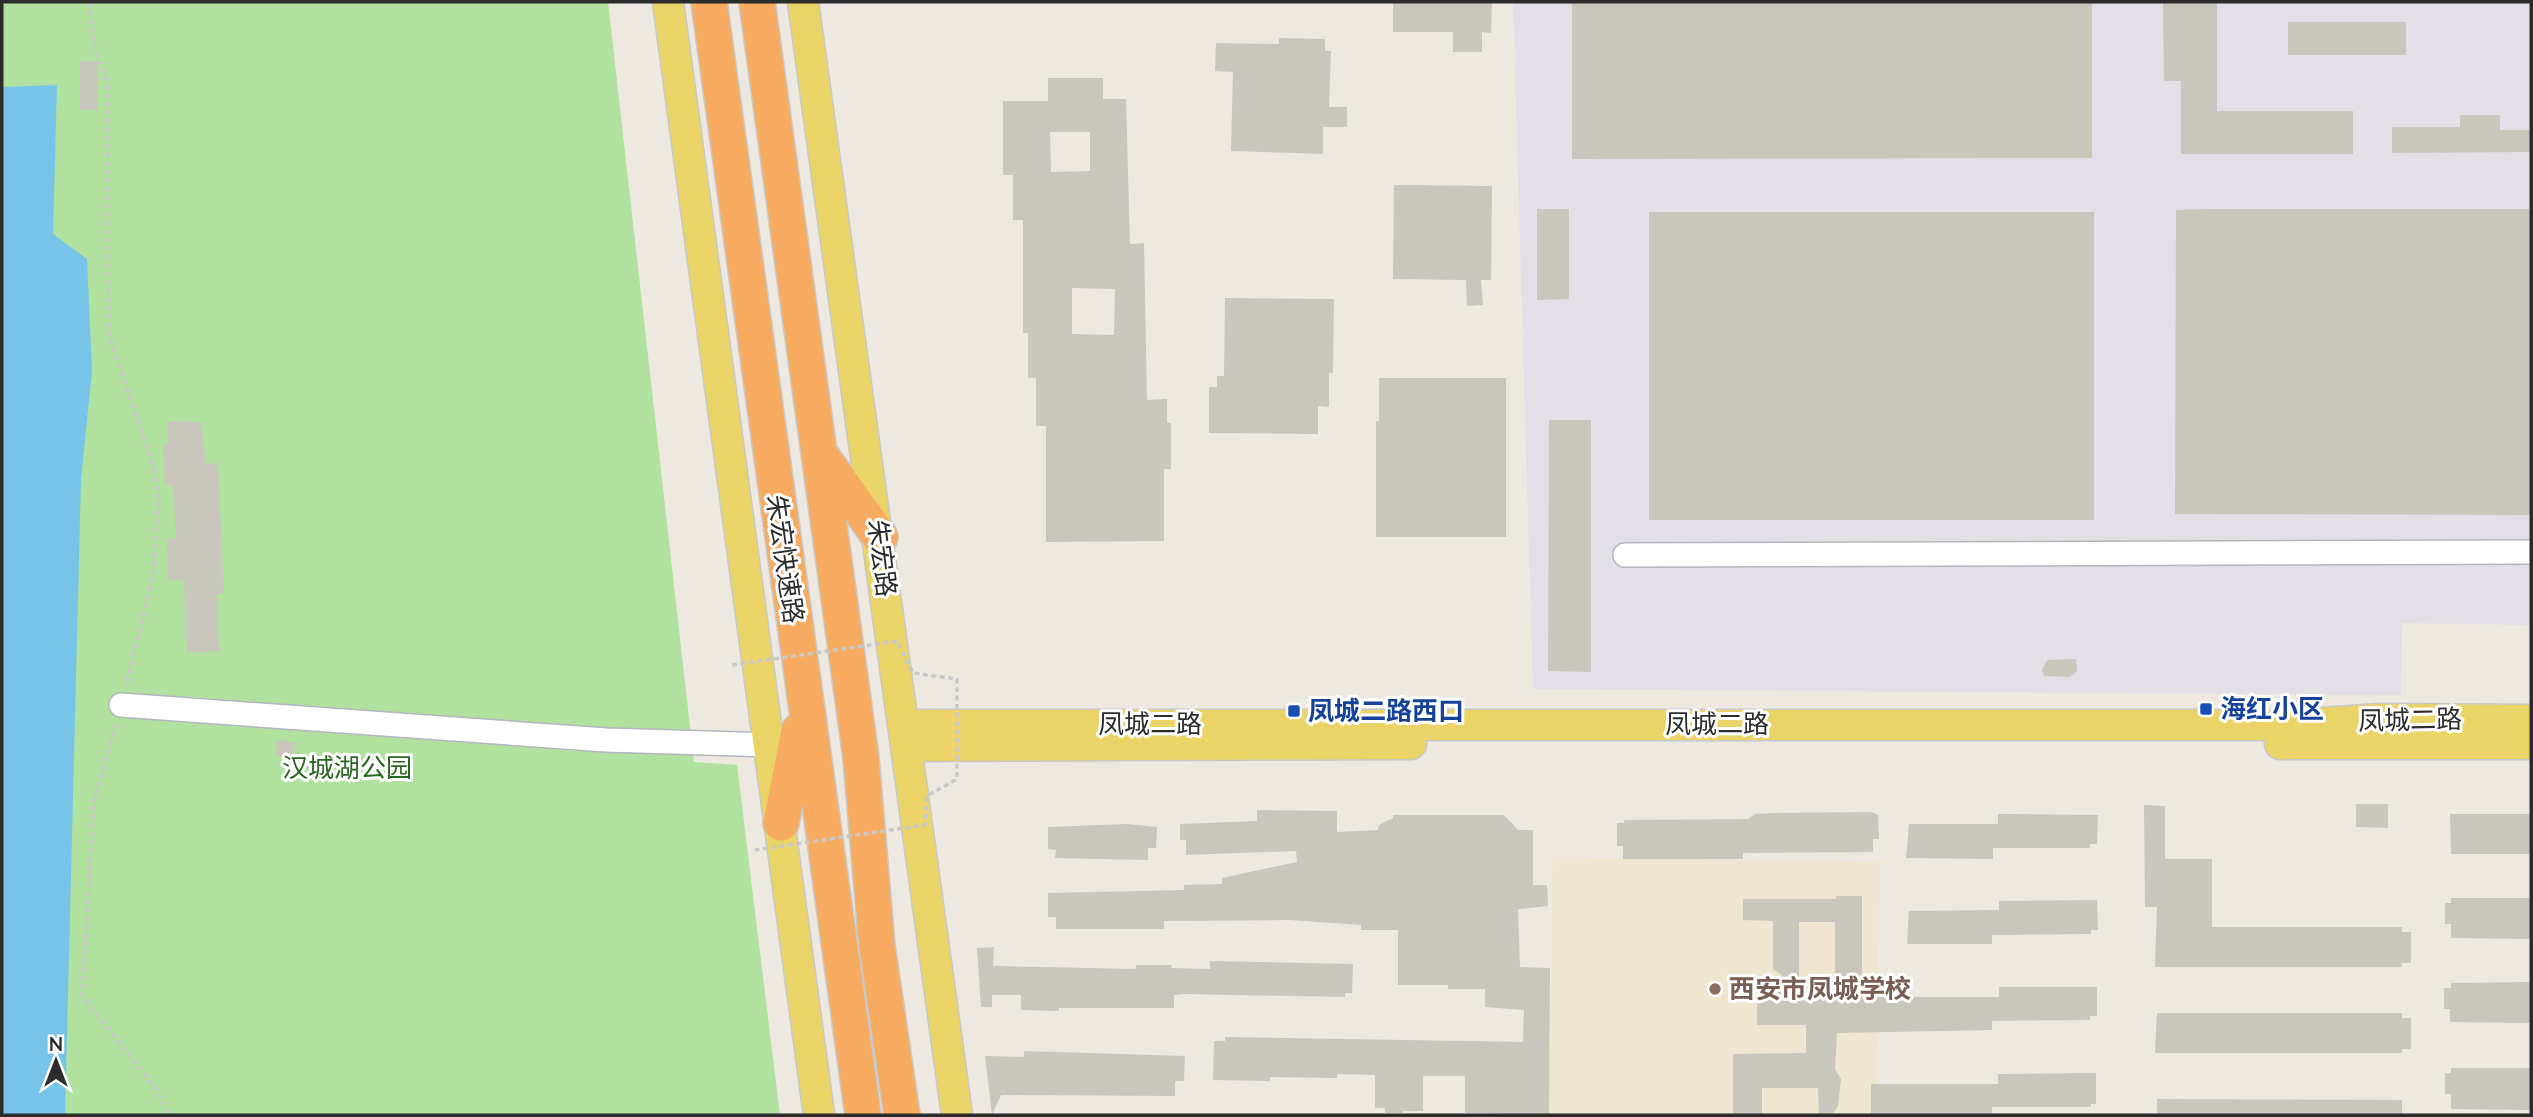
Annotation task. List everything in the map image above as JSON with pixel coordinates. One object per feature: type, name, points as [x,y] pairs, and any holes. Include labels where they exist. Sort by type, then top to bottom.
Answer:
[{"type":"highway","name":"朱宏快速路","points":[[709,2],[863,1115]]},
{"type":"highway","name":"朱宏快速路","points":[[757,2],[861,758],[877,946],[902,1115]]},
{"type":"highway","points":[[820,453],[880,537]]},
{"type":"highway","points":[[781,823],[805,704]]},
{"type":"main road","points":[[668,2],[771,745],[819,1115]]},
{"type":"main road","name":"朱宏路","points":[[803,2],[880,537],[957,1115]]},
{"type":"main road","name":"凤城二路","points":[[905,736],[2294,725],[2380,719],[2531,720]]},
{"type":"main road","name":"凤城二路","points":[[905,736],[2531,744]]},
{"type":"street","points":[[1625,555],[2531,552]]},
{"type":"street","points":[[121,705],[606,740],[771,745]]},
{"type":"path","points":[[89,2],[95,50],[107,83],[109,337],[150,459],[159,498],[152,580],[94,801],[82,996],[155,1088],[170,1115]]},
{"type":"path","points":[[732,665],[898,641],[913,673],[957,679],[957,779],[927,796],[925,825],[755,850]]},
{"type":"shaded area","points":[[1513,2],[2531,2],[2531,625],[2402,623],[2401,695],[1533,689]]},
{"type":"shaded area","name":"西安市凤城学校","points":[[1553,857],[1880,862],[1876,1115],[1549,1115]]},
{"type":"green space","name":"汉城湖公园","points":[[2,2],[608,2],[694,762],[737,765],[780,1115],[2,1115]]},
{"type":"water","points":[[57,85],[53,234],[87,259],[92,371],[81,479],[65,1115],[2,1115],[2,87]]},
{"type":"building","points":[[1393,2],[1492,2],[1491,33],[1482,32],[1482,52],[1453,52],[1453,32],[1393,32]]},
{"type":"building","points":[[1572,2],[2092,2],[2092,158],[1572,159]]},
{"type":"building","points":[[2163,2],[2217,2],[2217,111],[2353,111],[2353,154],[2181,154],[2181,81],[2164,81]]},
{"type":"building","points":[[2288,22],[2406,22],[2406,55],[2288,55]]},
{"type":"building","points":[[1279,38],[1325,39],[1325,51],[1331,51],[1329,107],[1347,107],[1347,127],[1323,127],[1323,154],[1231,151],[1233,72],[1215,71],[1216,43],[1279,44]]},
{"type":"building","points":[[80,61],[98,61],[98,110],[80,110]]},
{"type":"building","points":[[1048,78],[1103,78],[1103,99],[1126,99],[1130,244],[1144,243],[1147,400],[1167,399],[1167,423],[1171,423],[1171,469],[1164,469],[1164,541],[1046,542],[1046,426],[1036,426],[1036,378],[1028,378],[1028,333],[1023,333],[1023,220],[1013,220],[1013,175],[1003,175],[1003,101],[1048,101]],"holes":[[[1050,132],[1090,132],[1090,171],[1051,172]],[[1072,288],[1115,289],[1114,335],[1072,334]]]},
{"type":"building","points":[[2460,115],[2500,115],[2500,130],[2531,130],[2531,152],[2392,153],[2392,127],[2460,127]]},
{"type":"building","points":[[1394,185],[1492,186],[1491,280],[1481,280],[1483,305],[1467,306],[1466,280],[1393,279]]},
{"type":"building","points":[[1537,209],[1569,209],[1569,299],[1537,300]]},
{"type":"building","points":[[2531,209],[2531,515],[2175,514],[2176,210]]},
{"type":"building","points":[[1649,212],[2094,212],[2094,520],[1649,520]]},
{"type":"building","points":[[1225,298],[1334,299],[1333,373],[1329,373],[1329,407],[1318,406],[1318,434],[1209,433],[1209,387],[1217,387],[1217,376],[1224,376]]},
{"type":"building","points":[[1379,378],[1506,378],[1506,537],[1376,537],[1376,421],[1379,421]]},
{"type":"building","points":[[1549,420],[1591,420],[1591,672],[1548,671]]},
{"type":"building","points":[[168,421],[201,422],[206,464],[218,463],[224,593],[217,594],[219,651],[187,653],[184,580],[168,580],[167,539],[176,539],[173,485],[165,486],[163,444],[168,443]]},
{"type":"building","points":[[2076,659],[2077,671],[2070,677],[2044,676],[2042,670],[2047,660]]},
{"type":"building","points":[[277,740],[295,742],[293,758],[276,756]]},
{"type":"building","points":[[2356,804],[2388,804],[2388,828],[2356,827]]},
{"type":"building","points":[[2144,805],[2165,806],[2165,859],[2212,859],[2212,927],[2402,927],[2402,932],[2411,932],[2411,963],[2402,963],[2402,967],[2155,967],[2157,907],[2145,907]]},
{"type":"building","points":[[1257,810],[1337,811],[1337,832],[1378,830],[1379,825],[1393,818],[1393,815],[1504,815],[1518,830],[1533,830],[1533,885],[1547,885],[1548,906],[1518,909],[1520,967],[1550,968],[1549,1115],[1465,1113],[1465,1076],[1423,1076],[1423,1111],[1403,1113],[1385,1113],[1385,1108],[1375,1108],[1375,1075],[1337,1074],[1337,1078],[1270,1077],[1270,1081],[1213,1080],[1214,1041],[1225,1041],[1225,1037],[1523,1042],[1524,1010],[1485,1007],[1485,989],[1448,989],[1448,985],[1398,985],[1398,930],[1361,930],[1361,925],[1290,920],[1164,921],[1164,929],[1056,929],[1056,917],[1048,917],[1048,893],[1184,890],[1184,885],[1222,884],[1222,878],[1297,862],[1296,851],[1186,855],[1186,840],[1180,840],[1180,824],[1257,821]]},
{"type":"building","points":[[1872,812],[1878,815],[1879,839],[1873,839],[1873,852],[1743,853],[1743,859],[1623,859],[1623,846],[1617,846],[1617,823],[1624,823],[1624,820],[1748,819],[1755,814]]},
{"type":"building","points":[[1998,814],[2098,815],[2097,844],[2090,844],[2090,848],[1993,848],[1993,859],[1906,858],[1909,824],[1998,824]]},
{"type":"building","points":[[2450,814],[2531,814],[2531,854],[2451,854]]},
{"type":"building","points":[[1127,824],[1157,827],[1156,848],[1148,848],[1148,860],[1055,858],[1056,850],[1048,849],[1048,827]]},
{"type":"building","points":[[1836,896],[1862,896],[1862,983],[1884,983],[1884,997],[1999,997],[1999,987],[2097,987],[2097,1016],[2090,1016],[2090,1020],[1992,1021],[1992,1030],[1837,1033],[1835,1069],[1841,1079],[1838,1106],[1832,1115],[1819,1115],[1818,1088],[1762,1088],[1762,1115],[1733,1115],[1733,1054],[1806,1053],[1806,1025],[1757,1025],[1757,1001],[1761,1000],[1766,990],[1782,975],[1773,969],[1773,921],[1743,920],[1743,899],[1836,899]],"holes":[[[1799,922],[1835,922],[1835,983],[1799,983]]]},
{"type":"building","points":[[2451,898],[2531,898],[2531,939],[2451,938],[2451,924],[2445,924],[2445,903],[2451,903]]},
{"type":"building","points":[[2097,900],[2098,930],[2091,930],[2091,934],[1992,935],[1992,944],[1907,944],[1909,911],[1999,910],[1999,901]]},
{"type":"building","points":[[994,947],[993,966],[1136,969],[1136,965],[1172,965],[1171,968],[1210,969],[1210,961],[1353,964],[1352,993],[1345,993],[1345,997],[1184,994],[1174,995],[1174,1008],[1059,1008],[1059,1011],[1021,1010],[1021,995],[992,995],[992,1007],[981,1007],[977,948]]},
{"type":"building","points":[[2531,982],[2531,1023],[2450,1022],[2450,1009],[2444,1009],[2444,988],[2451,988],[2451,983]]},
{"type":"building","points":[[2157,1013],[2402,1013],[2402,1018],[2411,1018],[2411,1049],[2402,1049],[2402,1053],[2155,1053]]},
{"type":"building","points":[[1024,1051],[1185,1056],[1184,1081],[1175,1081],[1175,1096],[1001,1095],[992,1115],[985,1056],[1024,1057]]},
{"type":"building","points":[[2451,1068],[2531,1068],[2531,1110],[2451,1109],[2451,1094],[2445,1094],[2445,1073],[2451,1073]]},
{"type":"building","points":[[2096,1073],[2096,1104],[2091,1104],[2091,1107],[1992,1107],[1992,1115],[1871,1115],[1871,1084],[1998,1084],[1998,1074]]},
{"type":"building","points":[[2157,1099],[2402,1100],[2402,1115],[2157,1115]]},
{"type":"place","name":"海红小区","points":[[2206,709]]},
{"type":"place","name":"凤城二路西口","points":[[1294,711]]},
{"type":"place","name":"西安市凤城学校","points":[[1715,989]]}]
